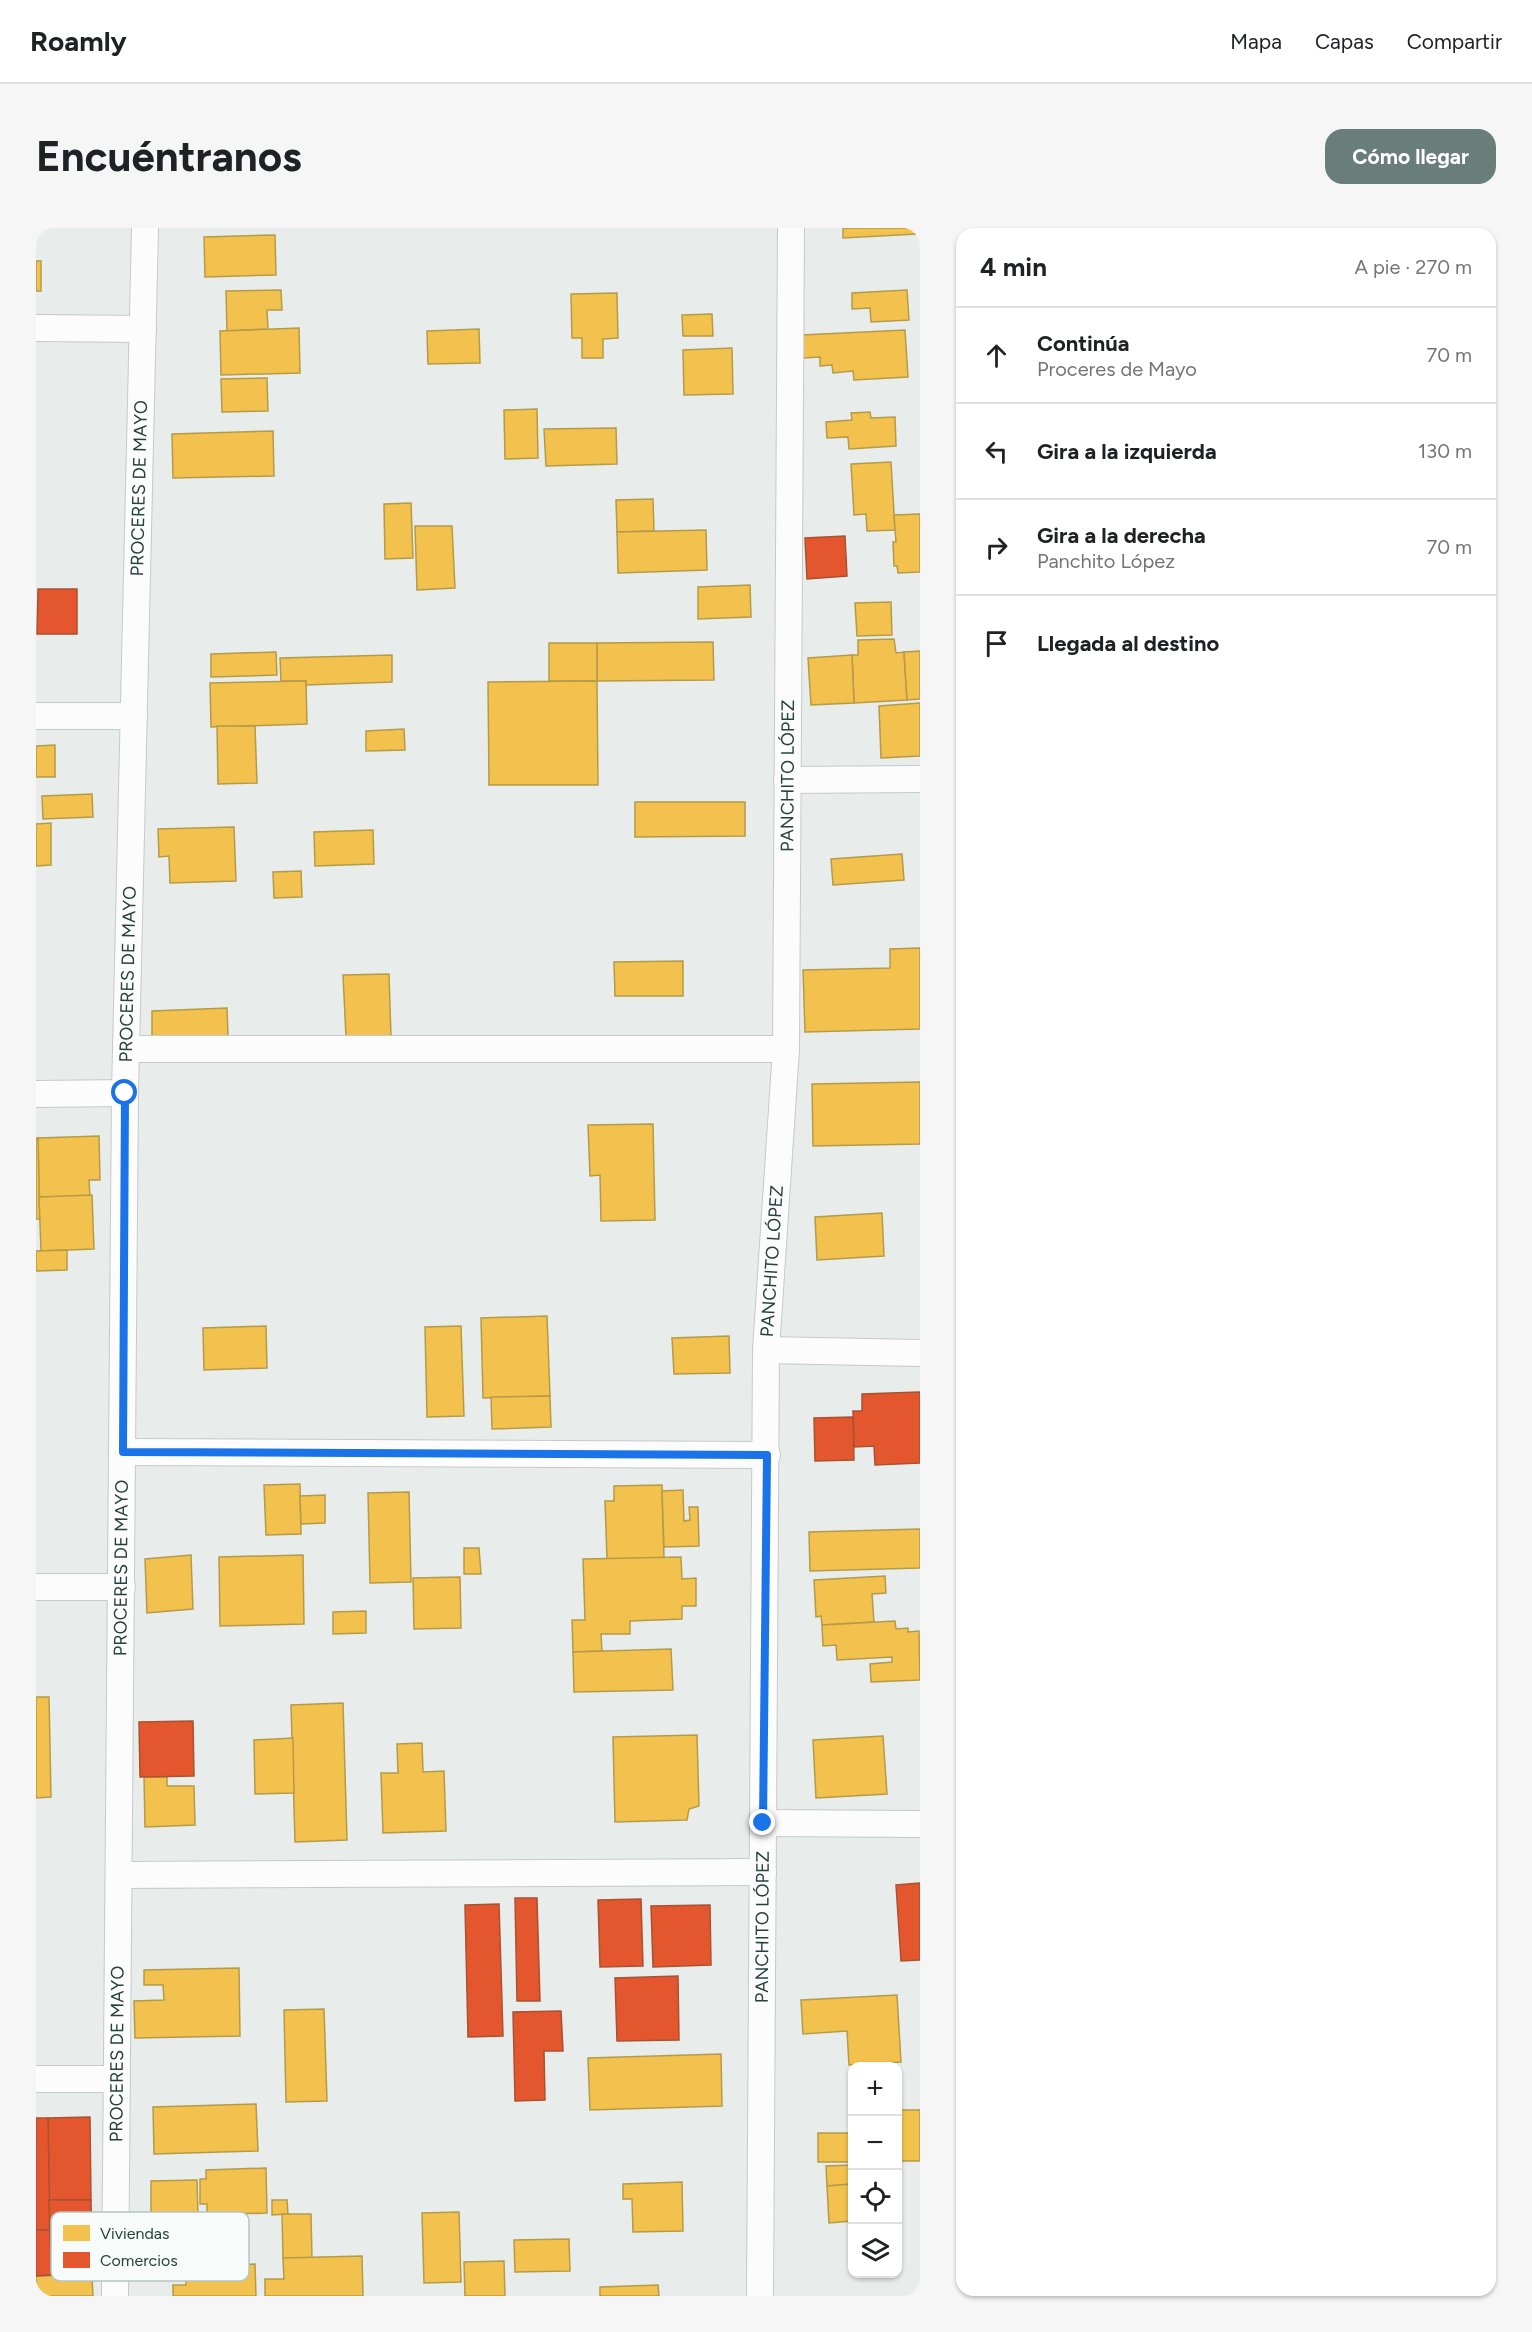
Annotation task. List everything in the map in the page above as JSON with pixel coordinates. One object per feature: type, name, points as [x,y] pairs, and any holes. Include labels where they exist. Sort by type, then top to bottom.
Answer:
[{"type":"street","name":"PROCERES DE MAYO","points":[[116,2212],[125,1093],[145,228]]},
{"type":"street","name":"PANCHITO LÓPEZ","points":[[760,2296],[766,1350],[786,1048],[791,228]]},
{"type":"street","points":[[36,328],[142,329]]},
{"type":"street","points":[[36,716],[134,716]]},
{"type":"street","points":[[787,780],[920,779]]},
{"type":"street","points":[[127,1049],[786,1048]]},
{"type":"street","points":[[36,1094],[125,1093]]},
{"type":"street","points":[[766,1350],[920,1353]]},
{"type":"street","points":[[123,1452],[767,1455]]},
{"type":"street","points":[[36,1587],[122,1587]]},
{"type":"street","points":[[763,1823],[920,1824]]},
{"type":"street","points":[[119,1875],[763,1872]]},
{"type":"street","points":[[36,2079],[117,2079]]},
{"type":"street","name":"PROCERES DE MAYO","points":[[115,2281],[115,2296]]},
{"type":"building: Viviendas","points":[[843,228],[917,228],[917,234],[843,238]]},
{"type":"building: Viviendas","points":[[275,235],[276,275],[205,277],[204,237]]},
{"type":"building: Viviendas","points":[[36,261],[41,261],[41,291],[36,291]]},
{"type":"building: Viviendas","points":[[281,290],[282,310],[267,310],[268,329],[227,331],[226,291]]},
{"type":"building: Viviendas","points":[[907,290],[909,320],[871,322],[870,308],[852,309],[852,293]]},
{"type":"building: Viviendas","points":[[617,293],[618,338],[603,339],[603,358],[582,358],[582,338],[572,338],[571,294]]},
{"type":"building: Viviendas","points":[[712,314],[713,336],[683,336],[682,315]]},
{"type":"building: Viviendas","points":[[299,328],[300,373],[221,375],[220,331]]},
{"type":"building: Viviendas","points":[[479,329],[480,363],[428,364],[427,331]]},
{"type":"building: Viviendas","points":[[905,330],[908,377],[854,380],[853,371],[833,373],[832,365],[820,366],[820,357],[803,358],[802,335]]},
{"type":"building: Viviendas","points":[[732,348],[733,394],[684,395],[683,350]]},
{"type":"building: Viviendas","points":[[267,378],[268,411],[222,412],[221,379]]},
{"type":"building: Viviendas","points":[[537,409],[538,458],[505,459],[504,410]]},
{"type":"building: Viviendas","points":[[870,412],[871,418],[895,417],[896,446],[849,449],[848,437],[827,438],[826,422],[852,420],[851,413]]},
{"type":"building: Viviendas","points":[[616,428],[617,464],[546,466],[544,429]]},
{"type":"building: Viviendas","points":[[273,431],[274,476],[173,478],[172,434]]},
{"type":"building: Viviendas","points":[[891,462],[895,530],[867,531],[866,514],[854,515],[851,464]]},
{"type":"building: Viviendas","points":[[653,499],[654,531],[617,532],[616,500]]},
{"type":"building: Viviendas","points":[[411,503],[413,558],[385,559],[384,504]]},
{"type":"building: Viviendas","points":[[920,514],[920,572],[898,573],[897,566],[894,566],[893,542],[896,542],[894,515]]},
{"type":"building: Viviendas","points":[[415,526],[452,526],[455,588],[417,590]]},
{"type":"building: Viviendas","points":[[706,530],[707,570],[618,573],[617,532]]},
{"type":"building: Viviendas","points":[[750,585],[751,617],[698,619],[698,587]]},
{"type":"building: Viviendas","points":[[891,602],[892,635],[857,636],[855,603]]},
{"type":"building: Viviendas","points":[[894,639],[896,653],[904,652],[907,700],[854,703],[852,655],[858,655],[858,640]]},
{"type":"building: Viviendas","points":[[713,642],[714,680],[597,681],[597,643]]},
{"type":"building: Viviendas","points":[[549,643],[597,643],[597,681],[549,681]]},
{"type":"building: Viviendas","points":[[920,651],[920,699],[907,700],[904,652]]},
{"type":"building: Viviendas","points":[[276,652],[277,675],[211,677],[211,654]]},
{"type":"building: Viviendas","points":[[392,655],[392,682],[306,685],[306,681],[281,681],[280,658]]},
{"type":"building: Viviendas","points":[[852,655],[854,703],[811,705],[808,658]]},
{"type":"building: Viviendas","points":[[306,681],[307,724],[211,727],[210,683]]},
{"type":"building: Viviendas","points":[[597,681],[598,785],[489,785],[488,682]]},
{"type":"building: Viviendas","points":[[920,703],[920,756],[881,758],[879,706]]},
{"type":"building: Viviendas","points":[[217,726],[255,726],[257,783],[218,784]]},
{"type":"building: Viviendas","points":[[404,729],[405,750],[366,751],[366,731]]},
{"type":"building: Viviendas","points":[[55,745],[55,777],[36,777],[36,746]]},
{"type":"building: Viviendas","points":[[92,794],[93,817],[43,819],[42,796]]},
{"type":"building: Viviendas","points":[[635,802],[745,802],[745,836],[635,837]]},
{"type":"building: Viviendas","points":[[51,823],[51,865],[36,866],[36,824]]},
{"type":"building: Viviendas","points":[[234,827],[236,881],[170,883],[169,856],[159,857],[158,829]]},
{"type":"building: Viviendas","points":[[373,830],[374,864],[315,866],[314,832]]},
{"type":"building: Viviendas","points":[[902,854],[904,880],[833,885],[831,859]]},
{"type":"building: Viviendas","points":[[301,871],[302,897],[274,898],[273,872]]},
{"type":"building: Viviendas","points":[[920,948],[920,1029],[805,1032],[803,970],[890,968],[890,949]]},
{"type":"building: Viviendas","points":[[683,961],[683,996],[615,996],[614,962]]},
{"type":"building: Viviendas","points":[[389,974],[391,1037],[346,1037],[343,975]]},
{"type":"building: Viviendas","points":[[227,1008],[228,1036],[152,1038],[152,1011]]},
{"type":"building: Viviendas","points":[[920,1082],[920,1144],[813,1146],[812,1084]]},
{"type":"building: Viviendas","points":[[653,1124],[655,1220],[601,1221],[600,1175],[590,1176],[588,1125]]},
{"type":"building: Viviendas","points":[[99,1136],[100,1180],[89,1180],[90,1196],[39,1197],[38,1138]]},
{"type":"building: Viviendas","points":[[36,1138],[38,1138],[40,1219],[36,1219]]},
{"type":"building: Viviendas","points":[[92,1195],[94,1249],[41,1251],[39,1197]]},
{"type":"building: Viviendas","points":[[882,1213],[884,1256],[817,1260],[815,1217]]},
{"type":"building: Viviendas","points":[[67,1250],[67,1270],[36,1271],[36,1251]]},
{"type":"building: Viviendas","points":[[547,1316],[550,1396],[483,1398],[481,1318]]},
{"type":"building: Viviendas","points":[[266,1326],[267,1368],[204,1370],[203,1328]]},
{"type":"building: Viviendas","points":[[461,1326],[464,1416],[427,1417],[425,1327]]},
{"type":"building: Viviendas","points":[[729,1336],[730,1373],[674,1374],[672,1338]]},
{"type":"building: Viviendas","points":[[550,1396],[551,1427],[492,1429],[491,1397]]},
{"type":"building: Viviendas","points":[[300,1484],[301,1534],[266,1535],[264,1485]]},
{"type":"building: Viviendas","points":[[662,1485],[664,1558],[607,1559],[605,1501],[614,1501],[614,1486]]},
{"type":"building: Viviendas","points":[[683,1490],[684,1521],[690,1520],[689,1507],[698,1507],[699,1546],[664,1547],[662,1491]]},
{"type":"building: Viviendas","points":[[409,1492],[411,1582],[370,1583],[368,1493]]},
{"type":"building: Viviendas","points":[[325,1495],[325,1523],[301,1524],[300,1496]]},
{"type":"building: Viviendas","points":[[920,1529],[920,1568],[810,1571],[809,1532]]},
{"type":"building: Viviendas","points":[[464,1548],[479,1548],[481,1574],[464,1574]]},
{"type":"building: Viviendas","points":[[191,1555],[193,1609],[147,1613],[145,1559]]},
{"type":"building: Viviendas","points":[[303,1555],[304,1624],[220,1626],[219,1557]]},
{"type":"building: Viviendas","points":[[681,1557],[682,1579],[696,1578],[696,1606],[682,1606],[682,1619],[630,1621],[630,1634],[601,1634],[602,1651],[573,1652],[572,1620],[585,1620],[583,1559]]},
{"type":"building: Viviendas","points":[[885,1576],[886,1593],[872,1594],[874,1622],[822,1625],[821,1616],[816,1617],[814,1580]]},
{"type":"building: Viviendas","points":[[460,1577],[461,1628],[414,1629],[413,1578]]},
{"type":"building: Viviendas","points":[[366,1611],[366,1633],[333,1634],[333,1612]]},
{"type":"building: Viviendas","points":[[895,1621],[896,1629],[908,1628],[908,1632],[919,1631],[920,1680],[871,1682],[870,1664],[892,1662],[892,1657],[837,1660],[836,1645],[823,1646],[822,1625]]},
{"type":"building: Viviendas","points":[[671,1649],[673,1690],[574,1692],[573,1652]]},
{"type":"building: Viviendas","points":[[36,1697],[49,1697],[51,1797],[36,1798]]},
{"type":"building: Viviendas","points":[[343,1703],[347,1840],[295,1842],[291,1705]]},
{"type":"building: Viviendas","points":[[697,1735],[699,1806],[689,1809],[687,1820],[615,1822],[613,1737]]},
{"type":"building: Viviendas","points":[[883,1736],[887,1794],[816,1798],[813,1740]]},
{"type":"building: Viviendas","points":[[293,1738],[294,1793],[255,1794],[254,1740]]},
{"type":"building: Viviendas","points":[[422,1743],[423,1772],[444,1771],[446,1831],[383,1833],[381,1773],[398,1773],[397,1744]]},
{"type":"building: Viviendas","points":[[144,1777],[167,1777],[167,1786],[194,1786],[195,1825],[145,1827]]},
{"type":"building: Viviendas","points":[[239,1968],[240,2036],[135,2038],[134,2001],[164,2000],[163,1985],[144,1985],[144,1970]]},
{"type":"building: Viviendas","points":[[897,1995],[901,2062],[849,2062],[847,2031],[803,2034],[801,2000]]},
{"type":"building: Viviendas","points":[[324,2009],[327,2101],[286,2102],[284,2010]]},
{"type":"building: Viviendas","points":[[721,2054],[722,2106],[590,2110],[588,2058]]},
{"type":"building: Viviendas","points":[[256,2104],[258,2151],[154,2154],[153,2107]]},
{"type":"building: Viviendas","points":[[902,2110],[920,2110],[920,2161],[902,2161]]},
{"type":"building: Viviendas","points":[[818,2133],[848,2133],[848,2162],[818,2162]]},
{"type":"building: Viviendas","points":[[848,2165],[848,2184],[827,2186],[826,2166]]},
{"type":"building: Viviendas","points":[[266,2168],[267,2213],[207,2212],[207,2204],[200,2204],[200,2179],[206,2179],[206,2170]]},
{"type":"building: Viviendas","points":[[197,2180],[198,2212],[151,2212],[151,2181]]},
{"type":"building: Viviendas","points":[[682,2182],[683,2231],[633,2232],[632,2199],[623,2199],[623,2184]]},
{"type":"building: Viviendas","points":[[848,2184],[848,2221],[829,2223],[827,2186]]},
{"type":"building: Viviendas","points":[[272,2200],[287,2200],[288,2214],[272,2215]]},
{"type":"building: Viviendas","points":[[459,2212],[461,2282],[424,2283],[422,2213]]},
{"type":"building: Viviendas","points":[[282,2214],[311,2214],[312,2258],[283,2258]]},
{"type":"building: Viviendas","points":[[569,2239],[570,2271],[515,2272],[514,2240]]},
{"type":"building: Viviendas","points":[[362,2256],[363,2296],[265,2296],[265,2279],[284,2279],[283,2258]]},
{"type":"building: Viviendas","points":[[504,2261],[505,2296],[465,2296],[464,2262]]},
{"type":"building: Viviendas","points":[[249,2264],[255,2264],[256,2296],[173,2296],[173,2285],[186,2285],[186,2281],[249,2281]]},
{"type":"building: Viviendas","points":[[36,2276],[51,2276],[51,2281],[92,2281],[93,2296],[36,2296]]},
{"type":"building: Viviendas","points":[[658,2285],[659,2296],[600,2296],[600,2287]]},
{"type":"building: Comercios","points":[[845,536],[847,576],[807,579],[805,538]]},
{"type":"building: Comercios","points":[[38,589],[77,589],[77,634],[37,634]]},
{"type":"building: Comercios","points":[[920,1392],[920,1463],[875,1465],[874,1446],[854,1447],[853,1411],[862,1411],[862,1394]]},
{"type":"building: Comercios","points":[[853,1417],[854,1460],[815,1461],[814,1418]]},
{"type":"building: Comercios","points":[[193,1721],[194,1776],[140,1777],[139,1722]]},
{"type":"building: Comercios","points":[[920,1883],[920,1960],[901,1961],[896,1885]]},
{"type":"building: Comercios","points":[[515,1898],[537,1898],[540,2001],[517,2001]]},
{"type":"building: Comercios","points":[[641,1899],[643,1966],[600,1967],[598,1900]]},
{"type":"building: Comercios","points":[[499,1904],[503,2036],[468,2037],[465,1905]]},
{"type":"building: Comercios","points":[[710,1905],[711,1965],[653,1967],[651,1906]]},
{"type":"building: Comercios","points":[[678,1976],[679,2040],[617,2041],[615,1978]]},
{"type":"building: Comercios","points":[[561,2011],[563,2051],[544,2051],[545,2100],[515,2101],[513,2012]]},
{"type":"building: Comercios","points":[[90,2117],[91,2200],[49,2200],[48,2118]]},
{"type":"building: Comercios","points":[[36,2118],[48,2118],[50,2230],[36,2230]]},
{"type":"building: Comercios","points":[[49,2200],[91,2200],[91,2212],[51,2212],[51,2275]]},
{"type":"building: Comercios","points":[[36,2230],[50,2230],[51,2275],[36,2276]]},
{"type":"route","points":[[125,1093],[123,1452],[767,1455],[763,1823]]}]
